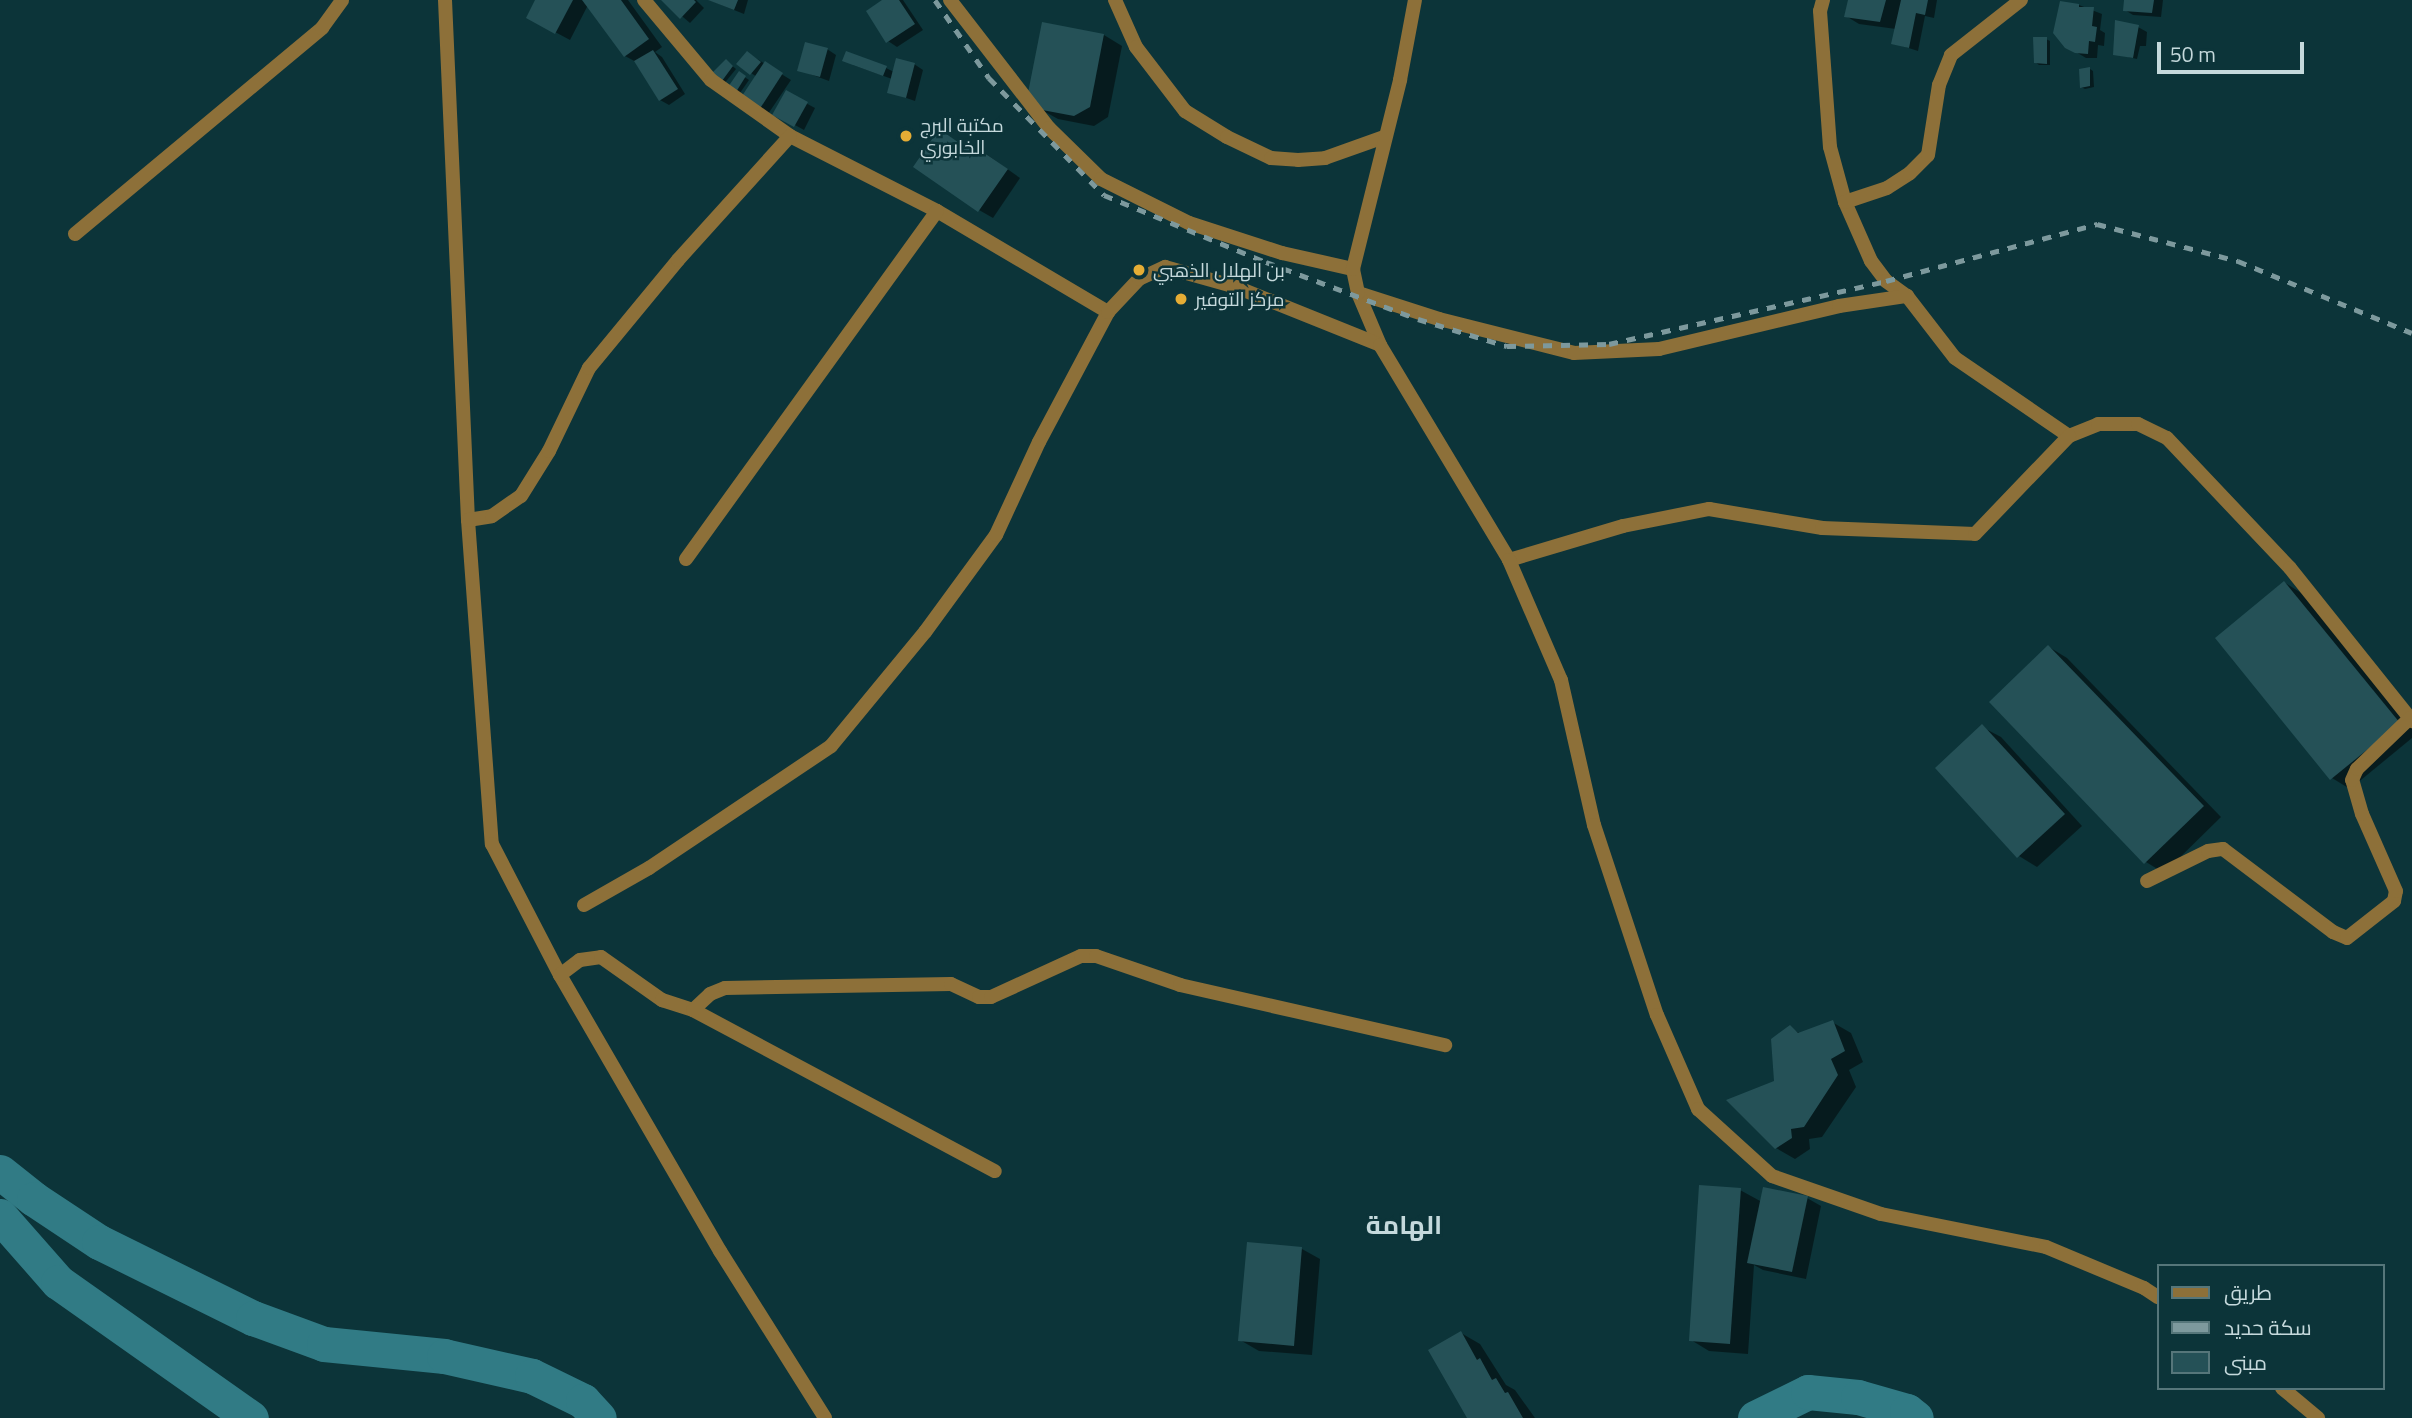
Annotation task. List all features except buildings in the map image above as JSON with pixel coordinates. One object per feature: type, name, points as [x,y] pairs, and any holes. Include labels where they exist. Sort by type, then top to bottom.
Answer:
[{"type":"street","points":[[75,234],[322,28],[342,0]]},
{"type":"street","points":[[445,0],[468,520],[492,844],[560,975],[720,1251],[825,1418]]},
{"type":"street","points":[[644,0],[711,80],[790,136],[937,211],[1108,312]]},
{"type":"street","points":[[950,0],[1049,128],[1101,179],[1189,223],[1282,253],[1353,269]]},
{"type":"street","points":[[1115,0],[1136,47],[1178,103],[1185,111],[1227,137],[1271,158],[1298,160],[1325,158],[1384,137]]},
{"type":"street","points":[[1415,0],[1400,80],[1353,269],[1358,293],[1380,345],[1509,560],[1562,680],[1594,825],[1657,1015],[1698,1109],[1772,1176],[1881,1214],[2046,1247],[2144,1288],[2156,1296]]},
{"type":"street","points":[[1823,0],[1820,11],[1830,148],[1845,202],[1871,261],[1886,281],[1907,296],[1955,358],[2069,436]]},
{"type":"street","points":[[1845,202],[1887,188],[1910,173],[1928,155],[1939,85],[1951,55],[2021,0]]},
{"type":"street","points":[[468,520],[492,516],[521,496],[549,451],[589,368],[678,260],[790,136]]},
{"type":"street","points":[[686,559],[937,211]]},
{"type":"street","points":[[584,905],[649,868],[831,746],[925,632],[996,534],[1039,442],[1108,312],[1139,279],[1165,267],[1236,287],[1380,345]]},
{"type":"street","points":[[1358,293],[1465,326],[1574,353],[1659,349],[1839,306],[1907,296]]},
{"type":"street","points":[[1509,560],[1623,526],[1709,509],[1822,528],[1975,534],[2069,436],[2098,424],[2138,424],[2167,438],[2290,568],[2411,720],[2357,769],[2353,780],[2362,814],[2396,891],[2393,901],[2347,938],[2333,932],[2223,849],[2208,851],[2147,881]]},
{"type":"street","points":[[693,1010],[710,994],[725,988],[951,984],[979,997],[991,997],[1081,956],[1096,956],[1180,985],[1445,1045]]},
{"type":"street","points":[[560,975],[580,960],[601,957],[662,999],[693,1010],[995,1171]]},
{"type":"street","points":[[2284,1390],[2318,1418]]},
{"type":"waterway","points":[[0,1172],[34,1199],[99,1242],[253,1318],[324,1344],[444,1356],[532,1376],[583,1401],[599,1418]]},
{"type":"waterway","points":[[0,1216],[58,1282],[251,1418]]},
{"type":"waterway","points":[[1755,1418],[1808,1392],[1858,1397],[1907,1411],[1916,1418]]},
{"type":"railway","points":[[935,0],[989,78],[1104,195],[1266,262],[1418,319],[1507,346],[1609,344],[1886,281],[2097,224],[2238,261],[2412,333]]},
{"type":"place","name":"مكتبة البرج الخابوري","points":[[906,136]]},
{"type":"place","name":"بن الهلال الذهبي","points":[[1139,270]]},
{"type":"place","name":"مركز التوفير","points":[[1181,299]]},
{"type":"district","name":"الهامة","points":[[1404,1225]]}]
